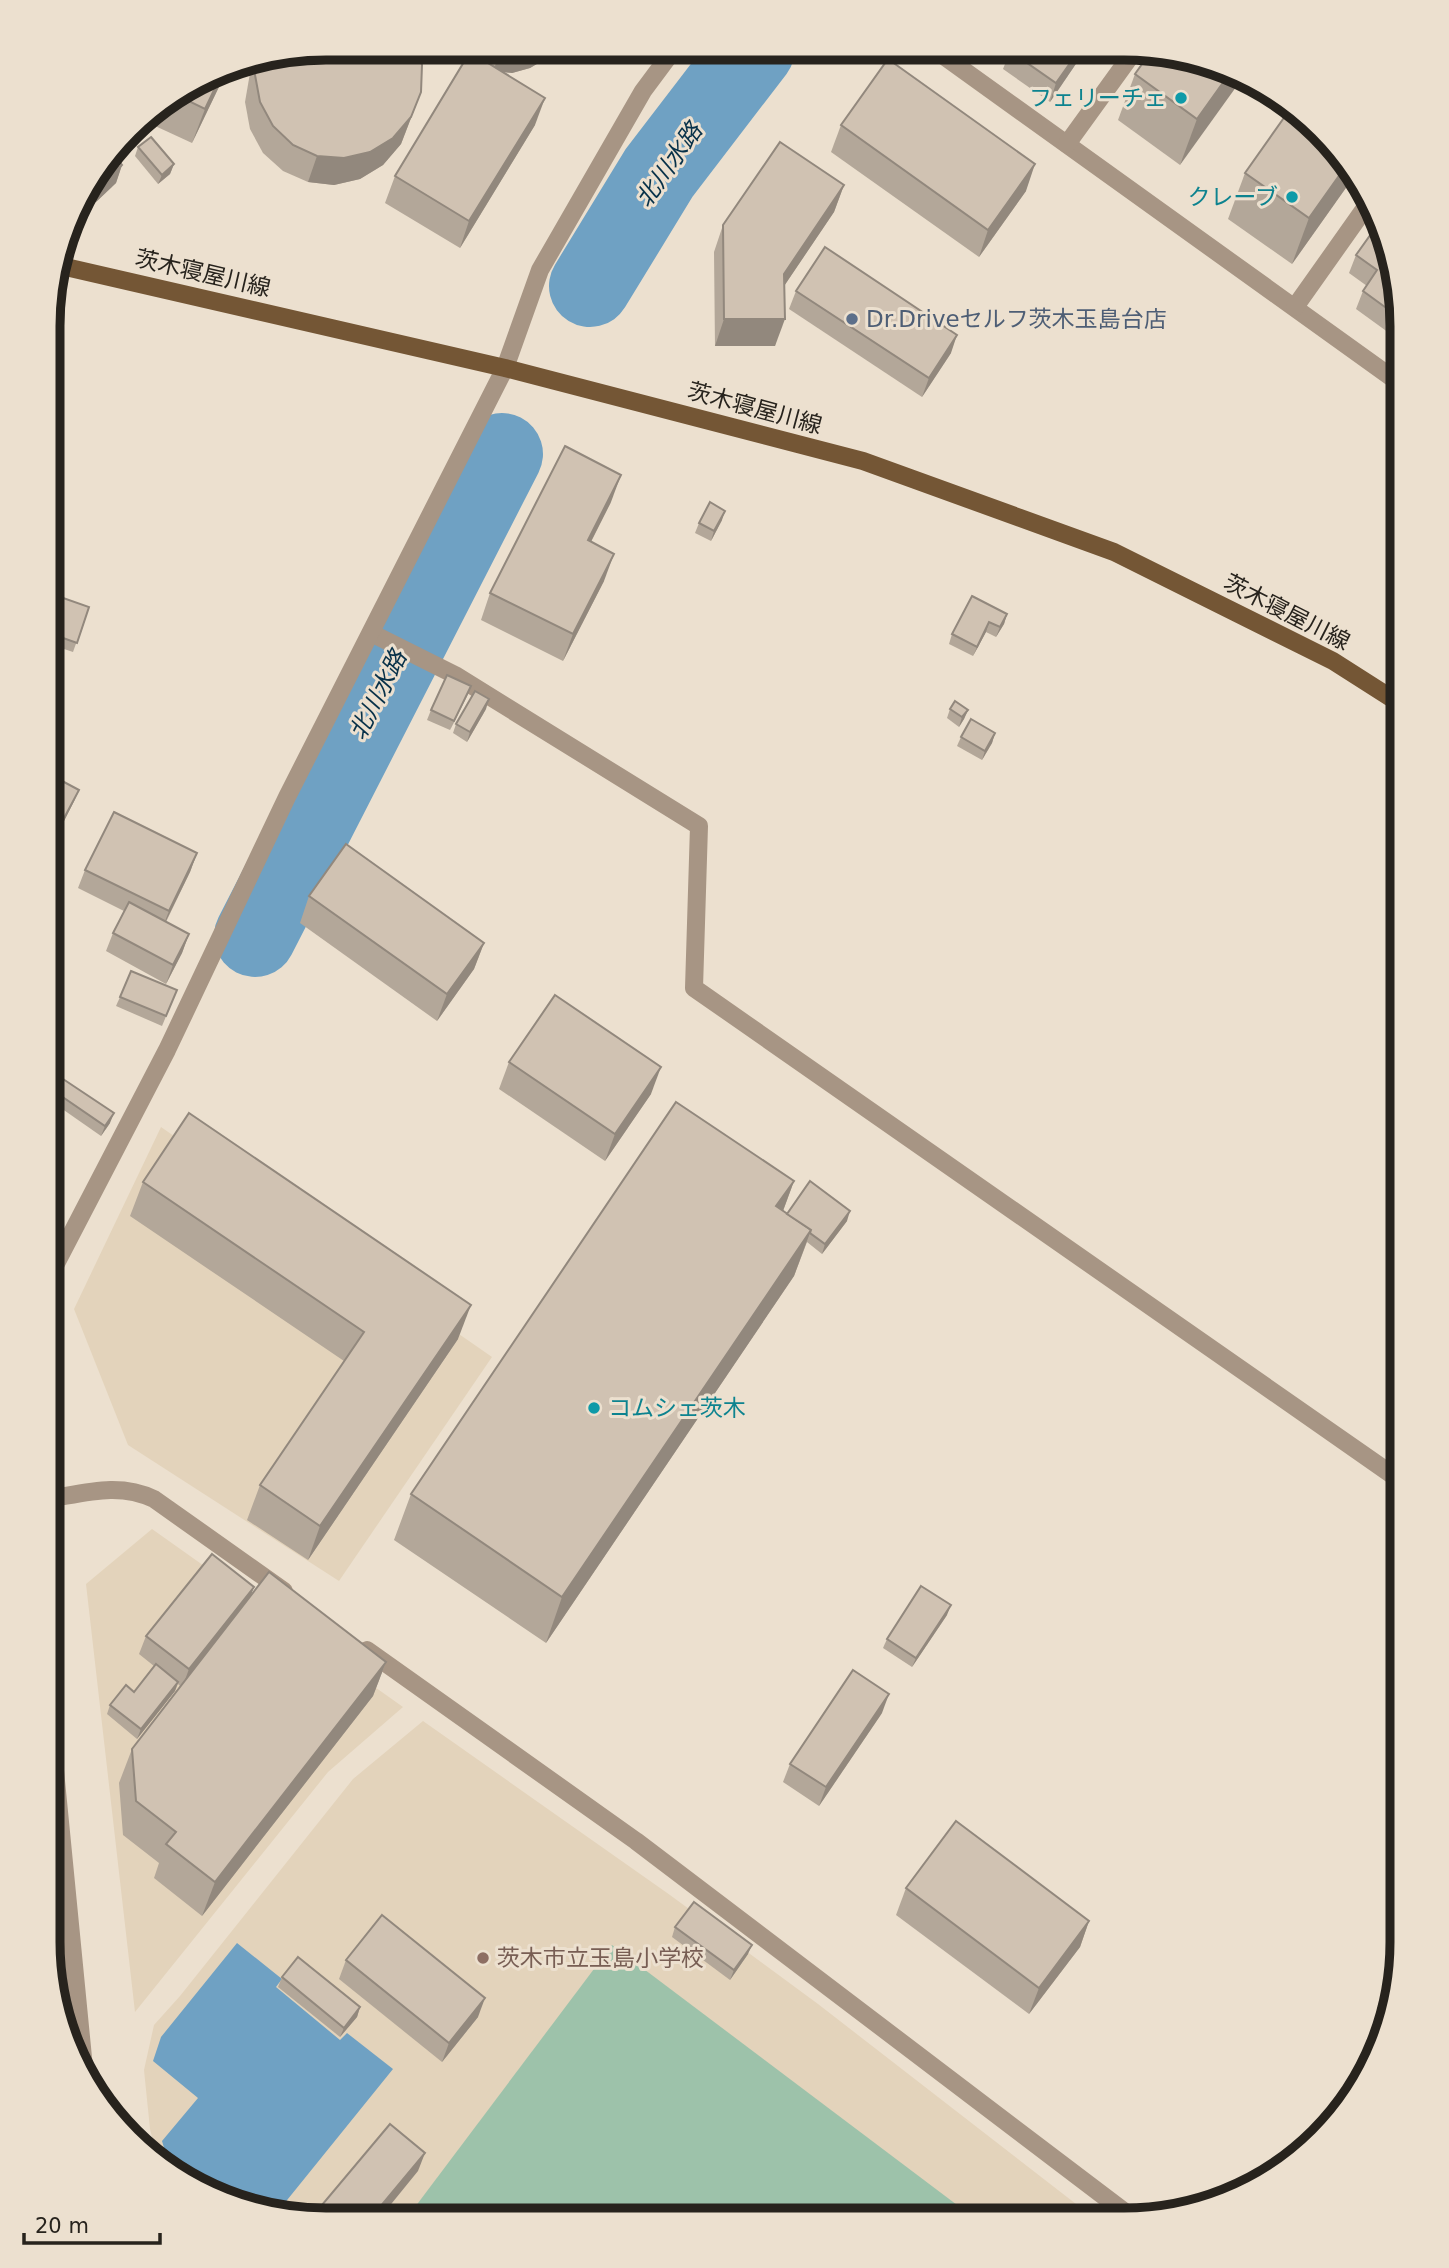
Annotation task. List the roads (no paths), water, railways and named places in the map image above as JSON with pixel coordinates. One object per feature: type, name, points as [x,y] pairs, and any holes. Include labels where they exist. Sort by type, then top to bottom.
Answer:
[{"type":"main road","name":"茨木寝屋川線","points":[[67,267],[505,368],[863,461],[1114,552],[1333,662],[1390,698]]},
{"type":"street","points":[[60,1256],[167,1050],[287,797],[505,368],[540,270],[643,92],[666,60]]},
{"type":"street","points":[[949,60],[1390,376]]},
{"type":"street","points":[[1067,144],[1128,60]]},
{"type":"street","points":[[1295,307],[1363,211]]},
{"type":"street","points":[[370,633],[455,675],[699,826],[694,988],[1390,1472]]},
{"type":"street","points":[[60,1497],[114,1488],[145,1494],[298,1601]]},
{"type":"street","points":[[354,1640],[636,1840],[1120,2208]]},
{"type":"street","points":[[60,1822],[82,2049]]},
{"type":"water","points":[[237,1943],[282,1979],[276,1987],[340,2040],[347,2033],[393,2069],[283,2205],[224,2188],[192,2173],[166,2156],[162,2141],[198,2098],[153,2061],[161,2037]]},
{"type":"waterway","name":"北川水路","points":[[590,286],[659,173],[746,60]]},
{"type":"waterway","name":"北川水路","points":[[255,936],[502,454]]},
{"type":"place","name":"フェリーチェ","points":[[1181,98]]},
{"type":"place","name":"クレーブ","points":[[1292,197]]},
{"type":"place","name":"Dr.Driveセルフ茨木玉島台店","points":[[852,319]]},
{"type":"place","name":"コムシェ茨木","points":[[594,1408]]},
{"type":"place","name":"茨木市立玉島小学校","points":[[483,1958]]}]
